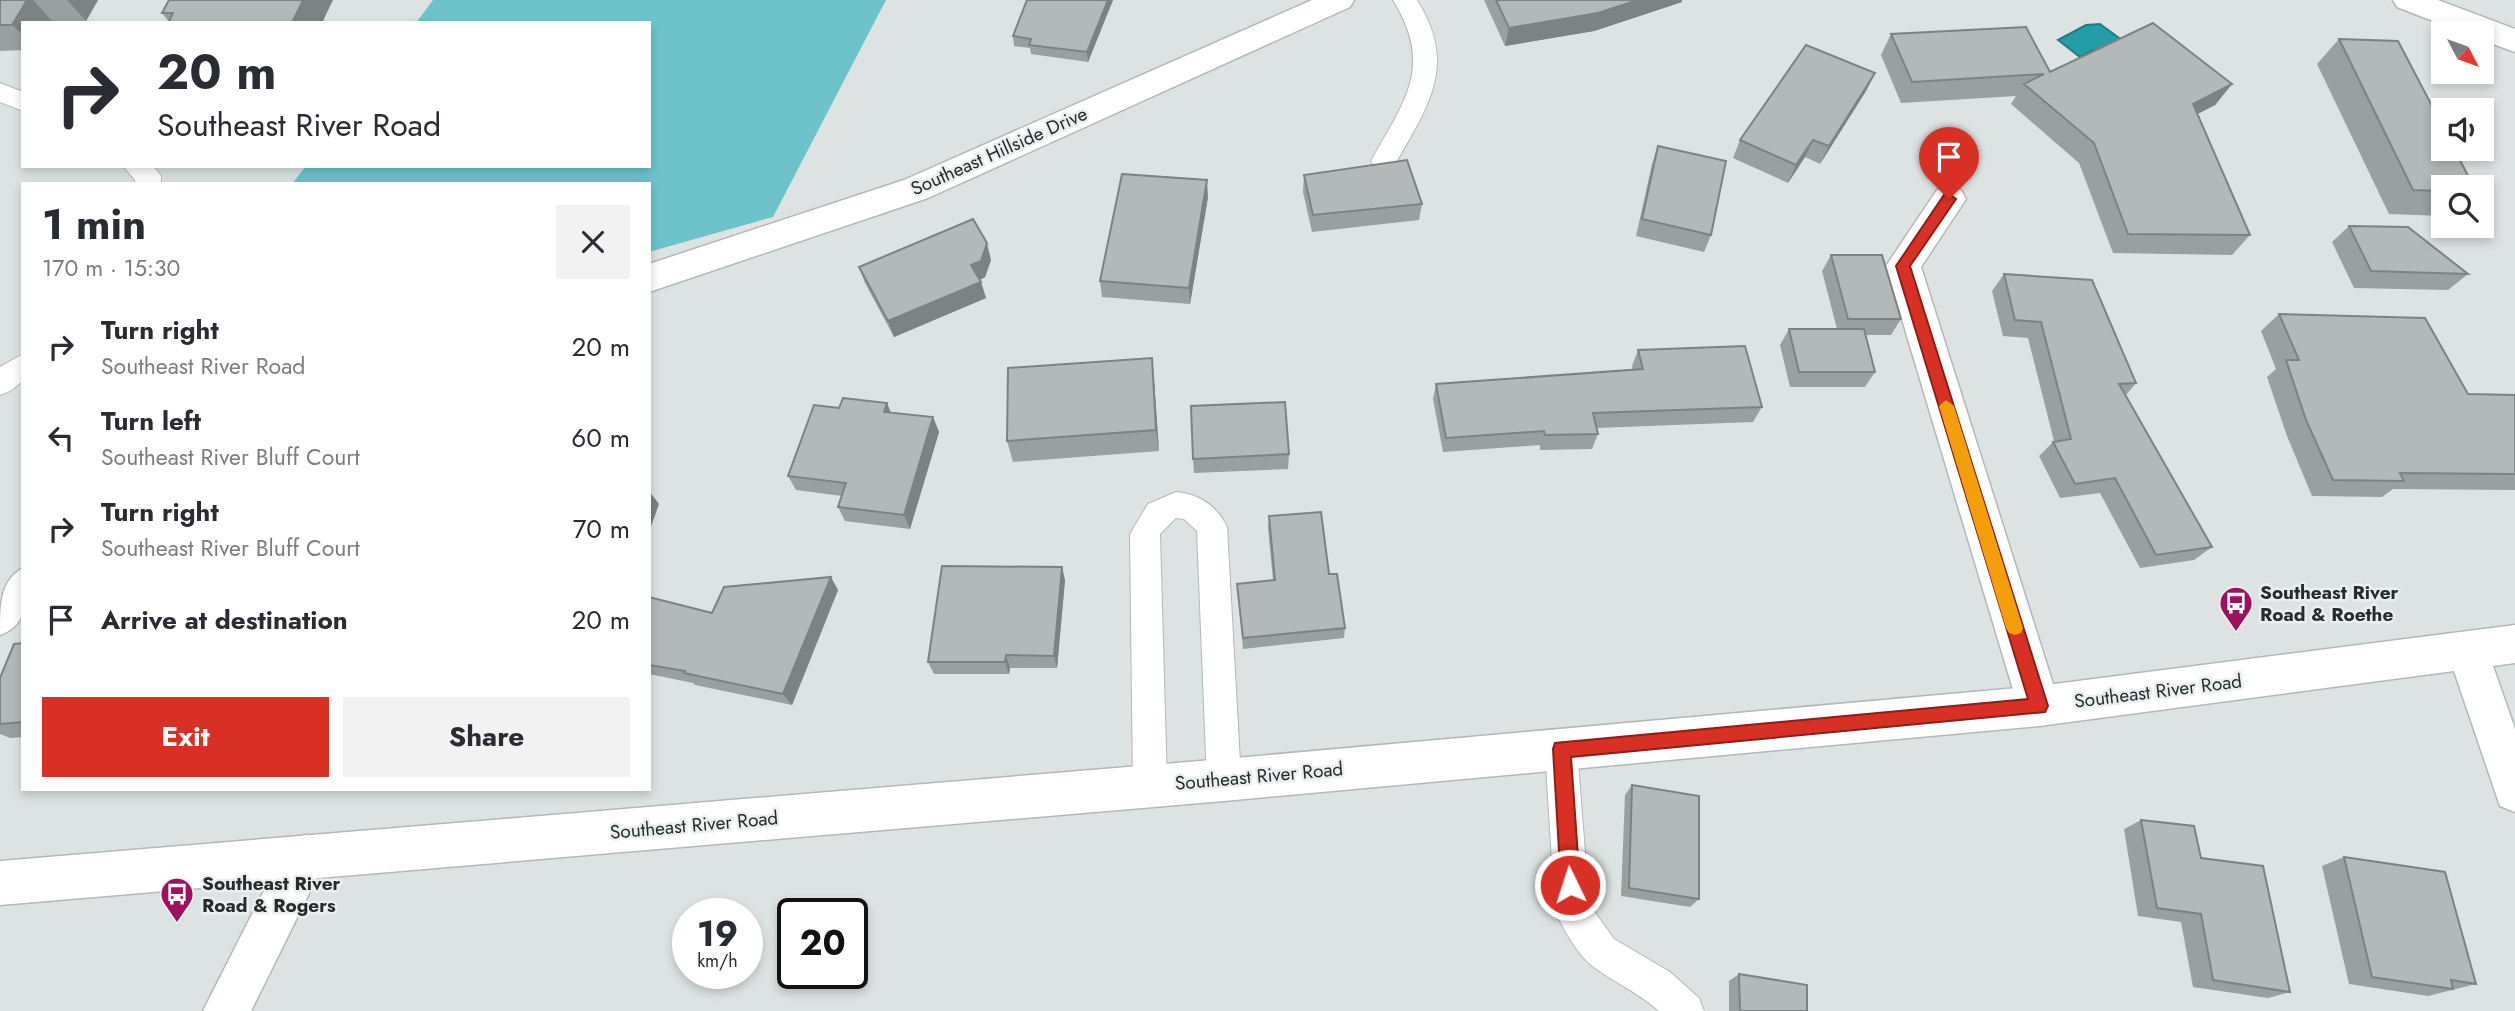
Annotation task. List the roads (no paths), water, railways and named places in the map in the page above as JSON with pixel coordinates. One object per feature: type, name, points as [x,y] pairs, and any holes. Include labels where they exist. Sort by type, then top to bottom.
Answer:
[{"type":"street","name":"Southeast Hillside Drive","points":[[651,277],[916,189],[1339,0]]},
{"type":"street","points":[[2408,0],[2515,41]]},
{"type":"street","points":[[1949,199],[1903,266],[2039,706]]},
{"type":"street","points":[[0,617],[21,589]]},
{"type":"street","name":"Southeast River Road","points":[[0,883],[1224,780],[2039,706],[2515,644]]},
{"type":"street","points":[[2468,652],[2515,791]]},
{"type":"street","points":[[226,1011],[304,857]]},
{"type":"lane","points":[[1384,161],[1411,110],[1427,72],[1427,42],[1405,0]]},
{"type":"lane","points":[[0,92],[21,101]]},
{"type":"lane","points":[[138,168],[148,176],[148,182]]},
{"type":"lane","points":[[0,383],[21,367]]},
{"type":"lane","points":[[1150,786],[1145,534],[1150,523],[1164,509],[1181,503],[1200,510],[1212,527],[1224,780]]},
{"type":"lane","points":[[1561,749],[1572,910],[1602,951],[1657,985],[1686,1011]]},
{"type":"place","name":"Southeast River Road & Roethe","points":[[2236,633]]},
{"type":"place","name":"Southeast River Road & Rogers","points":[[177,924]]}]
